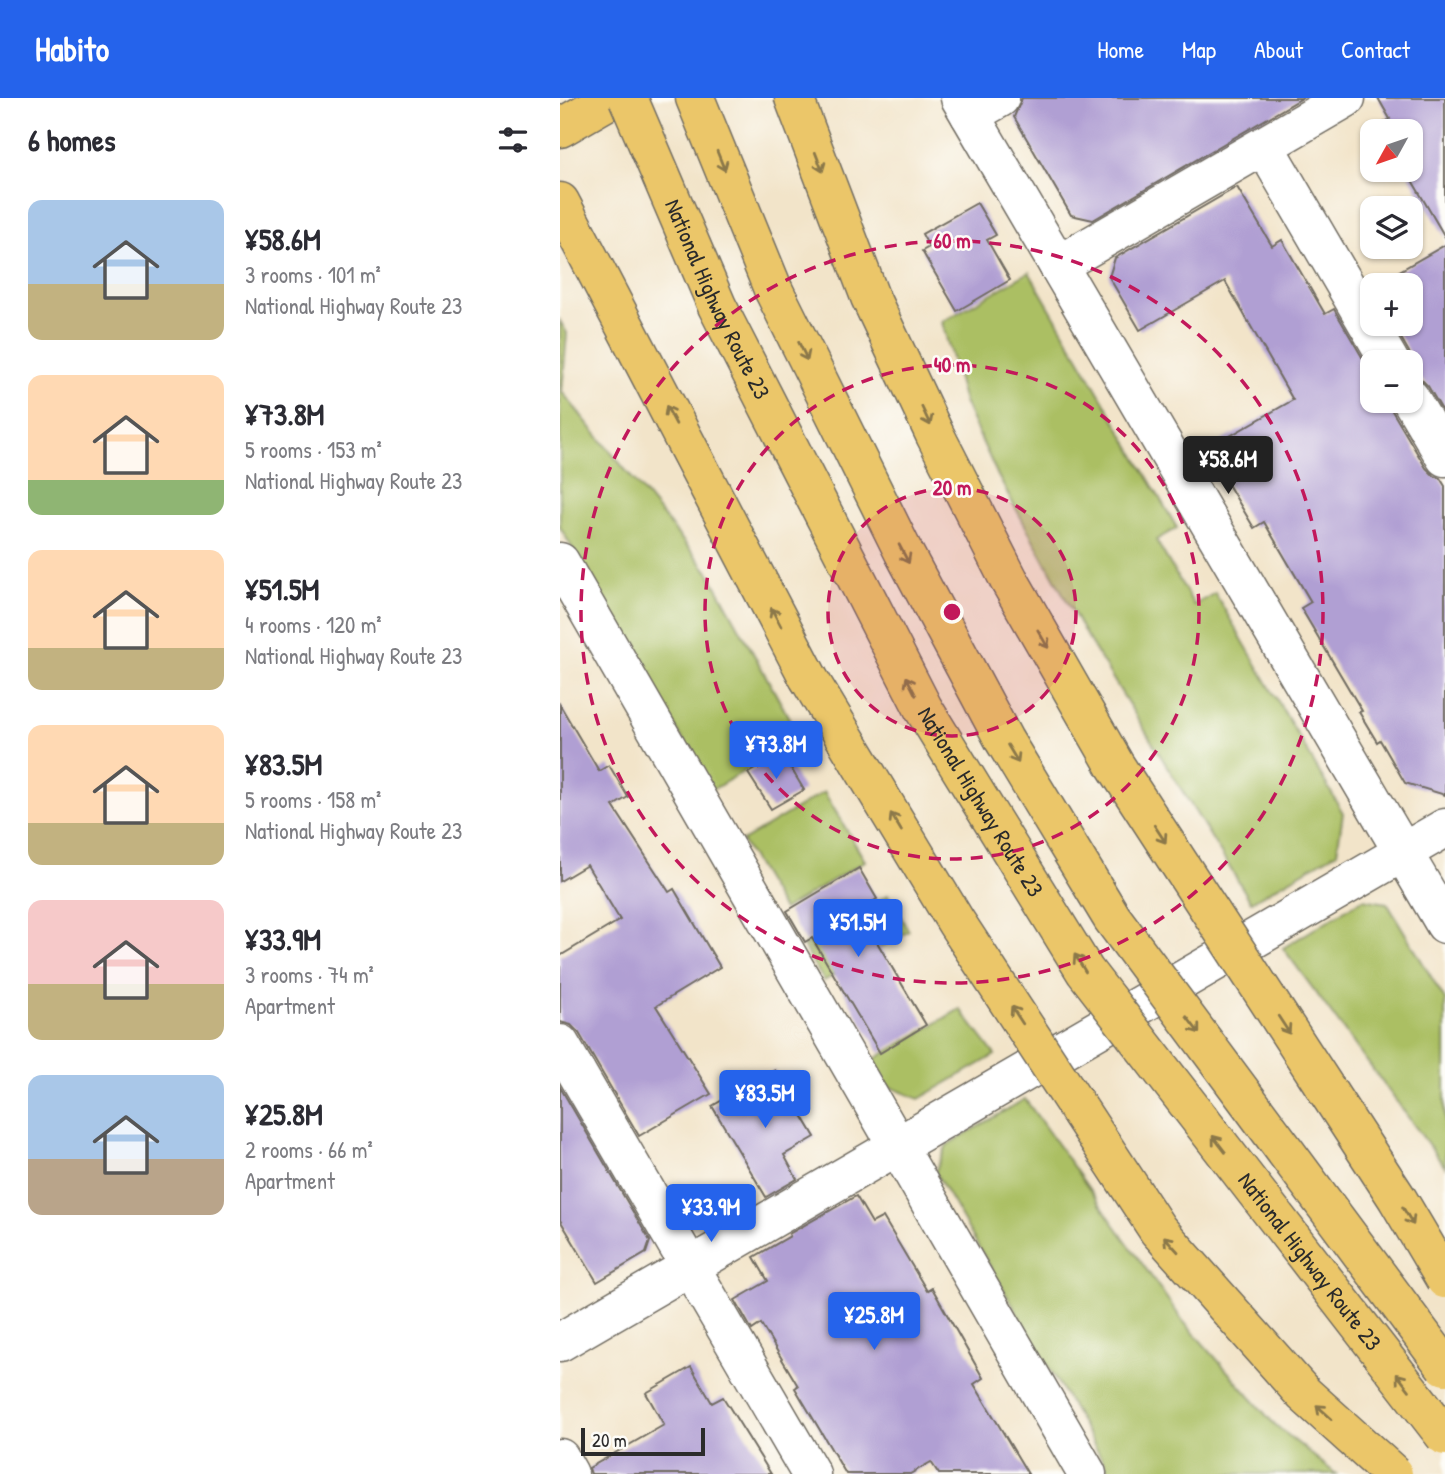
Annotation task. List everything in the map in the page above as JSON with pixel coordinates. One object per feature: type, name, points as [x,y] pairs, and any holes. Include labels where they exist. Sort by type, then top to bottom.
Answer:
[{"type":"main road","points":[[560,128],[612,98]]},
{"type":"main road","name":"National Highway Route 23","points":[[628,98],[717,306],[923,709],[1085,971],[1445,1436]]},
{"type":"main road","name":"National Highway Route 23","points":[[695,98],[773,289],[903,551],[1004,740],[1112,918],[1445,1366]]},
{"type":"main road","points":[[794,98],[870,298],[934,435],[1009,580],[1115,765],[1397,1198],[1445,1279]]},
{"type":"main road","points":[[560,202],[808,677],[956,922],[1158,1230],[1304,1394],[1393,1474]]},
{"type":"street","points":[[1058,265],[1346,98]]},
{"type":"street","points":[[977,104],[1058,265],[1445,924]]},
{"type":"street","points":[[1264,146],[1383,350]]},
{"type":"street","points":[[1419,413],[1445,457]]},
{"type":"street","points":[[560,562],[1087,1474]]},
{"type":"street","points":[[560,1342],[1445,828]]},
{"type":"street","points":[[560,1044],[811,1474]]},
{"type":"street","points":[[560,1458],[569,1474]]},
{"type":"green space","points":[[1029,272],[1177,528],[1156,540],[1194,605],[1215,593],[1343,813],[1337,852],[1251,902],[1084,632],[998,476],[964,402],[942,322]]},
{"type":"green space","points":[[560,321],[567,333],[562,392],[709,573],[800,738],[712,790],[560,527]]},
{"type":"green space","points":[[824,792],[865,861],[783,910],[742,841]]},
{"type":"green space","points":[[888,895],[909,931],[824,981],[803,946]]},
{"type":"green space","points":[[1363,899],[1387,903],[1445,1000],[1445,1167],[1283,948]]},
{"type":"green space","points":[[960,1009],[995,1055],[919,1099],[885,1085],[871,1061]]},
{"type":"green space","points":[[1025,1099],[1183,1321],[1274,1424],[1336,1474],[1111,1474],[935,1172],[947,1145]]},
{"type":"building","points":[[1022,98],[1302,98],[1093,220],[1071,215],[1014,117]]},
{"type":"building","points":[[1378,98],[1445,98],[1445,237],[1413,182],[1423,182],[1423,119],[1390,119]]},
{"type":"building","points":[[1237,187],[1272,246],[1282,240],[1325,314],[1334,309],[1360,353],[1360,413],[1393,413],[1426,468],[1440,478],[1445,486],[1445,795],[1405,783],[1380,740],[1377,742],[1359,712],[1362,711],[1301,608],[1311,602],[1264,522],[1254,528],[1207,449],[1293,400],[1225,281],[1140,330],[1109,277],[1115,258]]},
{"type":"building","points":[[977,203],[996,235],[987,240],[1010,280],[957,311],[922,251],[929,247],[922,234]]},
{"type":"building","points":[[1445,245],[1445,408],[1442,410],[1423,381],[1423,350],[1408,350],[1400,336],[1423,336],[1423,273],[1396,273]]},
{"type":"building","points":[[560,705],[599,771],[609,765],[628,797],[613,806],[669,892],[674,889],[720,967],[656,1006],[711,1094],[639,1136],[579,1033],[571,1025],[560,1022],[560,956],[620,920],[587,865],[560,881]]},
{"type":"building","points":[[782,753],[804,790],[771,809],[748,773]]},
{"type":"building","points":[[859,868],[877,899],[858,910],[926,1025],[880,1053],[812,938],[805,942],[787,911]]},
{"type":"building","points":[[775,1070],[815,1137],[784,1155],[797,1179],[766,1197],[712,1106]]},
{"type":"building","points":[[560,1087],[650,1241],[646,1253],[597,1282],[560,1220]]},
{"type":"building","points":[[856,1196],[872,1223],[883,1217],[927,1291],[932,1288],[983,1378],[974,1384],[1028,1474],[939,1474],[931,1462],[910,1474],[846,1474],[761,1324],[752,1330],[735,1300],[768,1281],[754,1257]]},
{"type":"building","points":[[691,1367],[712,1403],[723,1397],[771,1474],[591,1474],[589,1468],[664,1425],[646,1393]]}]
